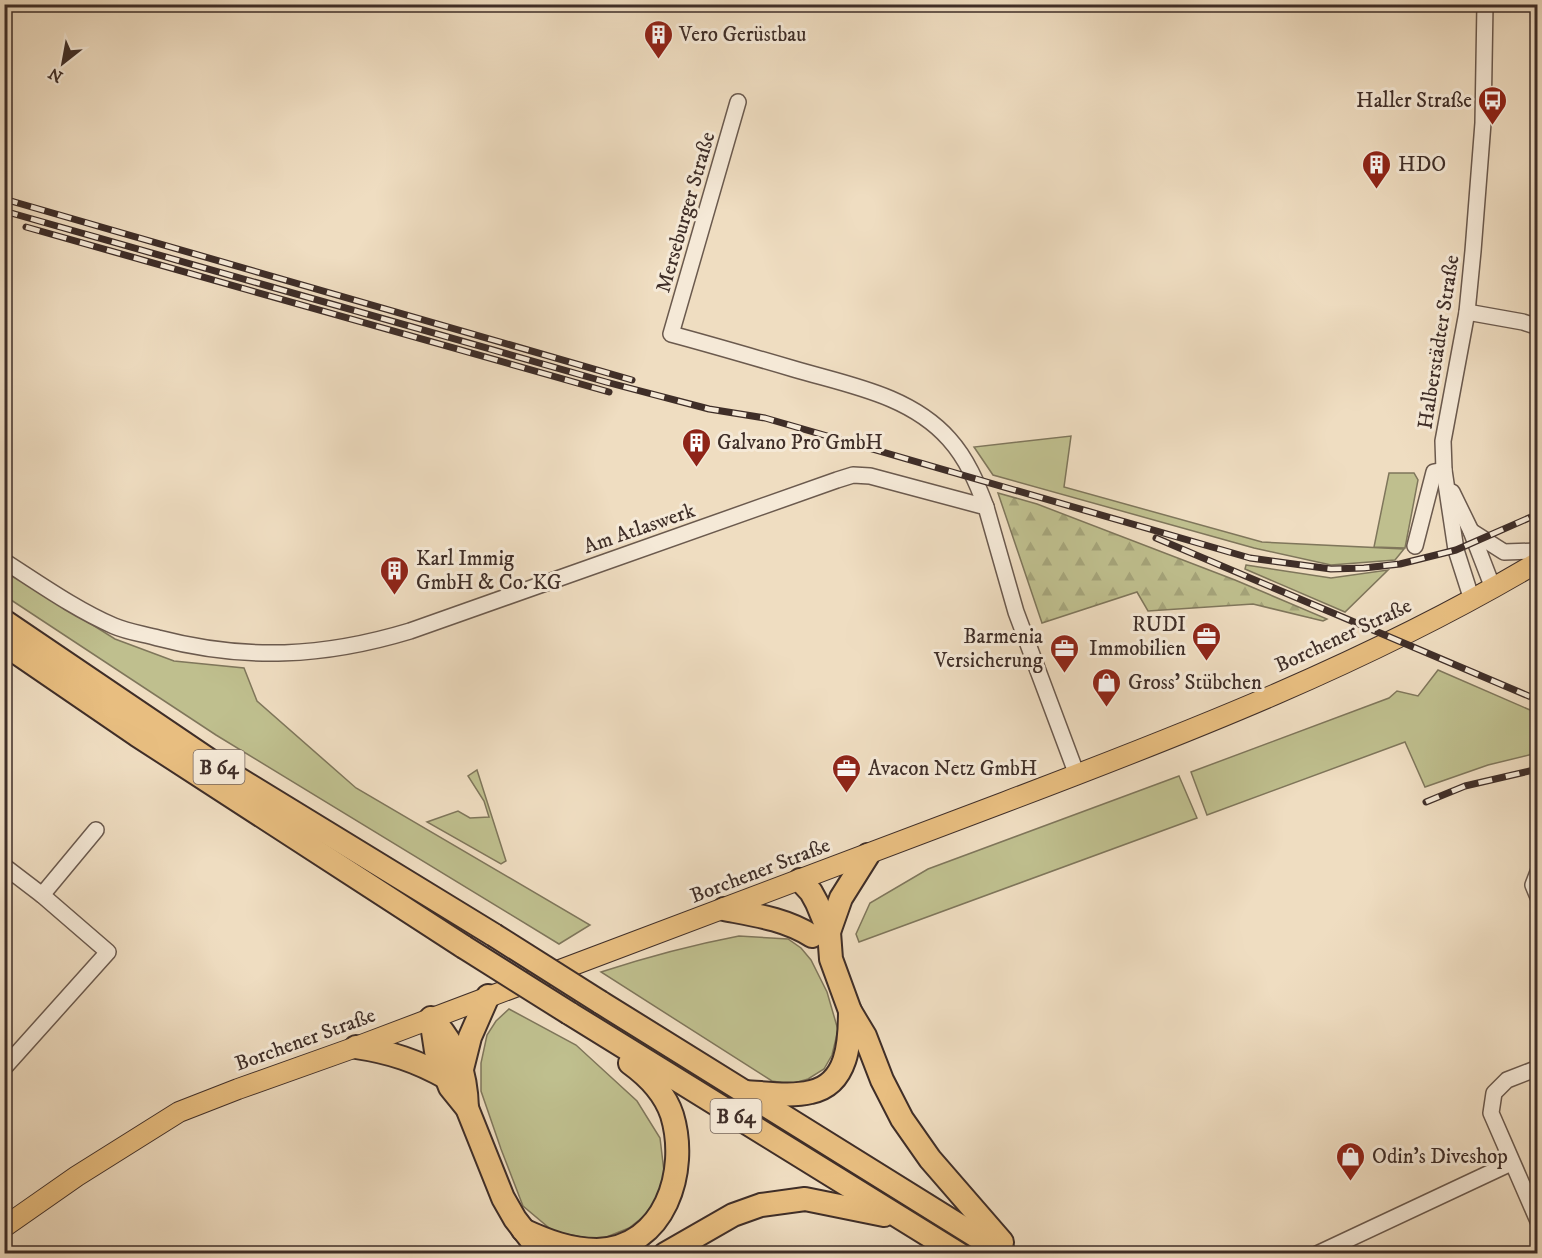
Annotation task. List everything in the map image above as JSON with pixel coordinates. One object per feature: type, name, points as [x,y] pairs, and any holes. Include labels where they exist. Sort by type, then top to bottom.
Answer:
[{"type":"highway","name":"B 64","points":[[4,621],[221,768],[494,935],[1005,1254]]},
{"type":"highway","name":"B 64","points":[[4,645],[137,735],[464,947],[959,1254]]},
{"type":"highway","points":[[821,934],[868,855]]},
{"type":"highway","points":[[800,880],[799,898],[821,934],[850,1011],[865,1036],[882,1080],[902,1119],[936,1166],[1013,1254]]},
{"type":"highway","points":[[724,909],[782,922],[821,934]]},
{"type":"highway","points":[[488,996],[450,1086],[467,1108],[503,1198],[523,1230],[543,1254]]},
{"type":"highway","points":[[745,1092],[811,1092],[827,1085],[840,1070],[847,1057],[850,1011]]},
{"type":"highway","points":[[523,1230],[570,1248],[599,1250],[624,1244],[644,1232],[657,1218],[670,1198],[676,1180],[676,1131],[672,1114],[659,1089],[633,1065],[604,1046],[569,1012]]},
{"type":"highway","points":[[431,1018],[436,1051],[454,1074]]},
{"type":"highway","points":[[356,1047],[387,1052],[454,1074]]},
{"type":"highway","points":[[665,1254],[733,1215],[760,1204],[805,1199],[903,1220]]},
{"type":"main road","name":"Borchener Straße","points":[[4,1227],[77,1176],[179,1112],[868,855],[1152,746],[1342,663],[1472,600],[1538,562]]},
{"type":"street","name":"Halberstädter Straße","points":[[1472,600],[1456,550],[1445,476],[1443,441],[1467,312],[1480,171],[1485,4]]},
{"type":"street","name":"Merseburger Straße","points":[[738,102],[671,334],[882,394],[919,413],[948,438],[961,454],[975,478],[986,507]]},
{"type":"street","points":[[1467,312],[1538,327]]},
{"type":"street","points":[[1415,546],[1434,472],[1445,476]]},
{"type":"street","name":"Am Atlaswerk","points":[[4,561],[63,599],[116,627],[215,649],[255,654],[293,652],[352,646],[410,631],[854,476],[870,476],[986,507]]},
{"type":"street","name":"Halberstädter Straße","points":[[1445,476],[1471,531],[1493,588]]},
{"type":"street","points":[[986,507],[1016,612],[1077,775]]},
{"type":"street","points":[[1471,531],[1504,552],[1538,551]]},
{"type":"street","points":[[42,895],[96,830]]},
{"type":"street","points":[[4,866],[42,895],[108,952],[4,1068]]},
{"type":"street","points":[[1538,872],[1533,885],[1538,897]]},
{"type":"street","points":[[1538,1068],[1507,1080],[1494,1094],[1491,1113],[1511,1164],[1538,1221]]},
{"type":"street","points":[[1317,1254],[1511,1164]]},
{"type":"green space","points":[[1071,436],[1064,487],[1262,542],[1404,549],[1395,560],[1331,565],[1254,548],[993,475],[974,447]]},
{"type":"green space","points":[[1389,473],[1414,473],[1418,480],[1405,548],[1374,547]]},
{"type":"green space","points":[[998,493],[1037,504],[1235,580],[1327,619],[1323,621],[1253,604],[1148,611],[1137,592],[1042,623]]},
{"type":"green space","points":[[1246,565],[1331,578],[1388,570],[1345,612],[1245,569]]},
{"type":"green space","points":[[5,570],[115,639],[174,661],[244,668],[257,701],[356,788],[590,925],[559,944],[216,735],[5,596]]},
{"type":"green space","points":[[1438,670],[1537,713],[1537,753],[1488,765],[1425,787],[1405,742],[1207,815],[1191,772],[1389,698],[1397,691],[1418,696]]},
{"type":"green space","points":[[477,770],[506,861],[501,864],[427,822],[458,811],[470,818],[489,817],[484,801],[468,776]]},
{"type":"green space","points":[[1179,776],[1197,818],[859,942],[856,934],[870,903],[928,869]]},
{"type":"green space","points":[[739,936],[788,939],[801,948],[811,960],[827,992],[838,1030],[832,1055],[824,1069],[808,1079],[791,1084],[772,1081],[601,972],[704,943]]},
{"type":"green space","points":[[509,1009],[576,1045],[637,1101],[660,1138],[665,1180],[653,1209],[629,1228],[599,1240],[554,1232],[523,1206],[481,1091],[481,1063],[487,1035],[496,1021]]},
{"type":"railway","points":[[4,199],[632,380]]},
{"type":"railway","points":[[4,211],[606,382],[709,409],[765,418],[1250,558],[1331,569],[1400,564],[1456,550],[1538,514]]},
{"type":"railway","points":[[26,227],[609,392]]},
{"type":"railway","points":[[1156,538],[1538,700]]},
{"type":"railway","points":[[1426,802],[1465,786],[1538,769]]},
{"type":"place","name":"Vero Gerüstbau","points":[[658,60]]},
{"type":"place","name":"Haller Straße","points":[[1493,126]]},
{"type":"place","name":"HDO","points":[[1377,190]]},
{"type":"place","name":"Galvano Pro GmbH","points":[[696,468]]},
{"type":"place","name":"Karl Immig GmbH & Co. KG","points":[[395,596]]},
{"type":"place","name":"RUDI Immobilien","points":[[1207,662]]},
{"type":"place","name":"Barmenia Versicherung","points":[[1064,674]]},
{"type":"place","name":"Gross' Stübchen","points":[[1107,708]]},
{"type":"place","name":"Avacon Netz GmbH","points":[[847,794]]},
{"type":"place","name":"Odin's Diveshop","points":[[1351,1182]]}]
